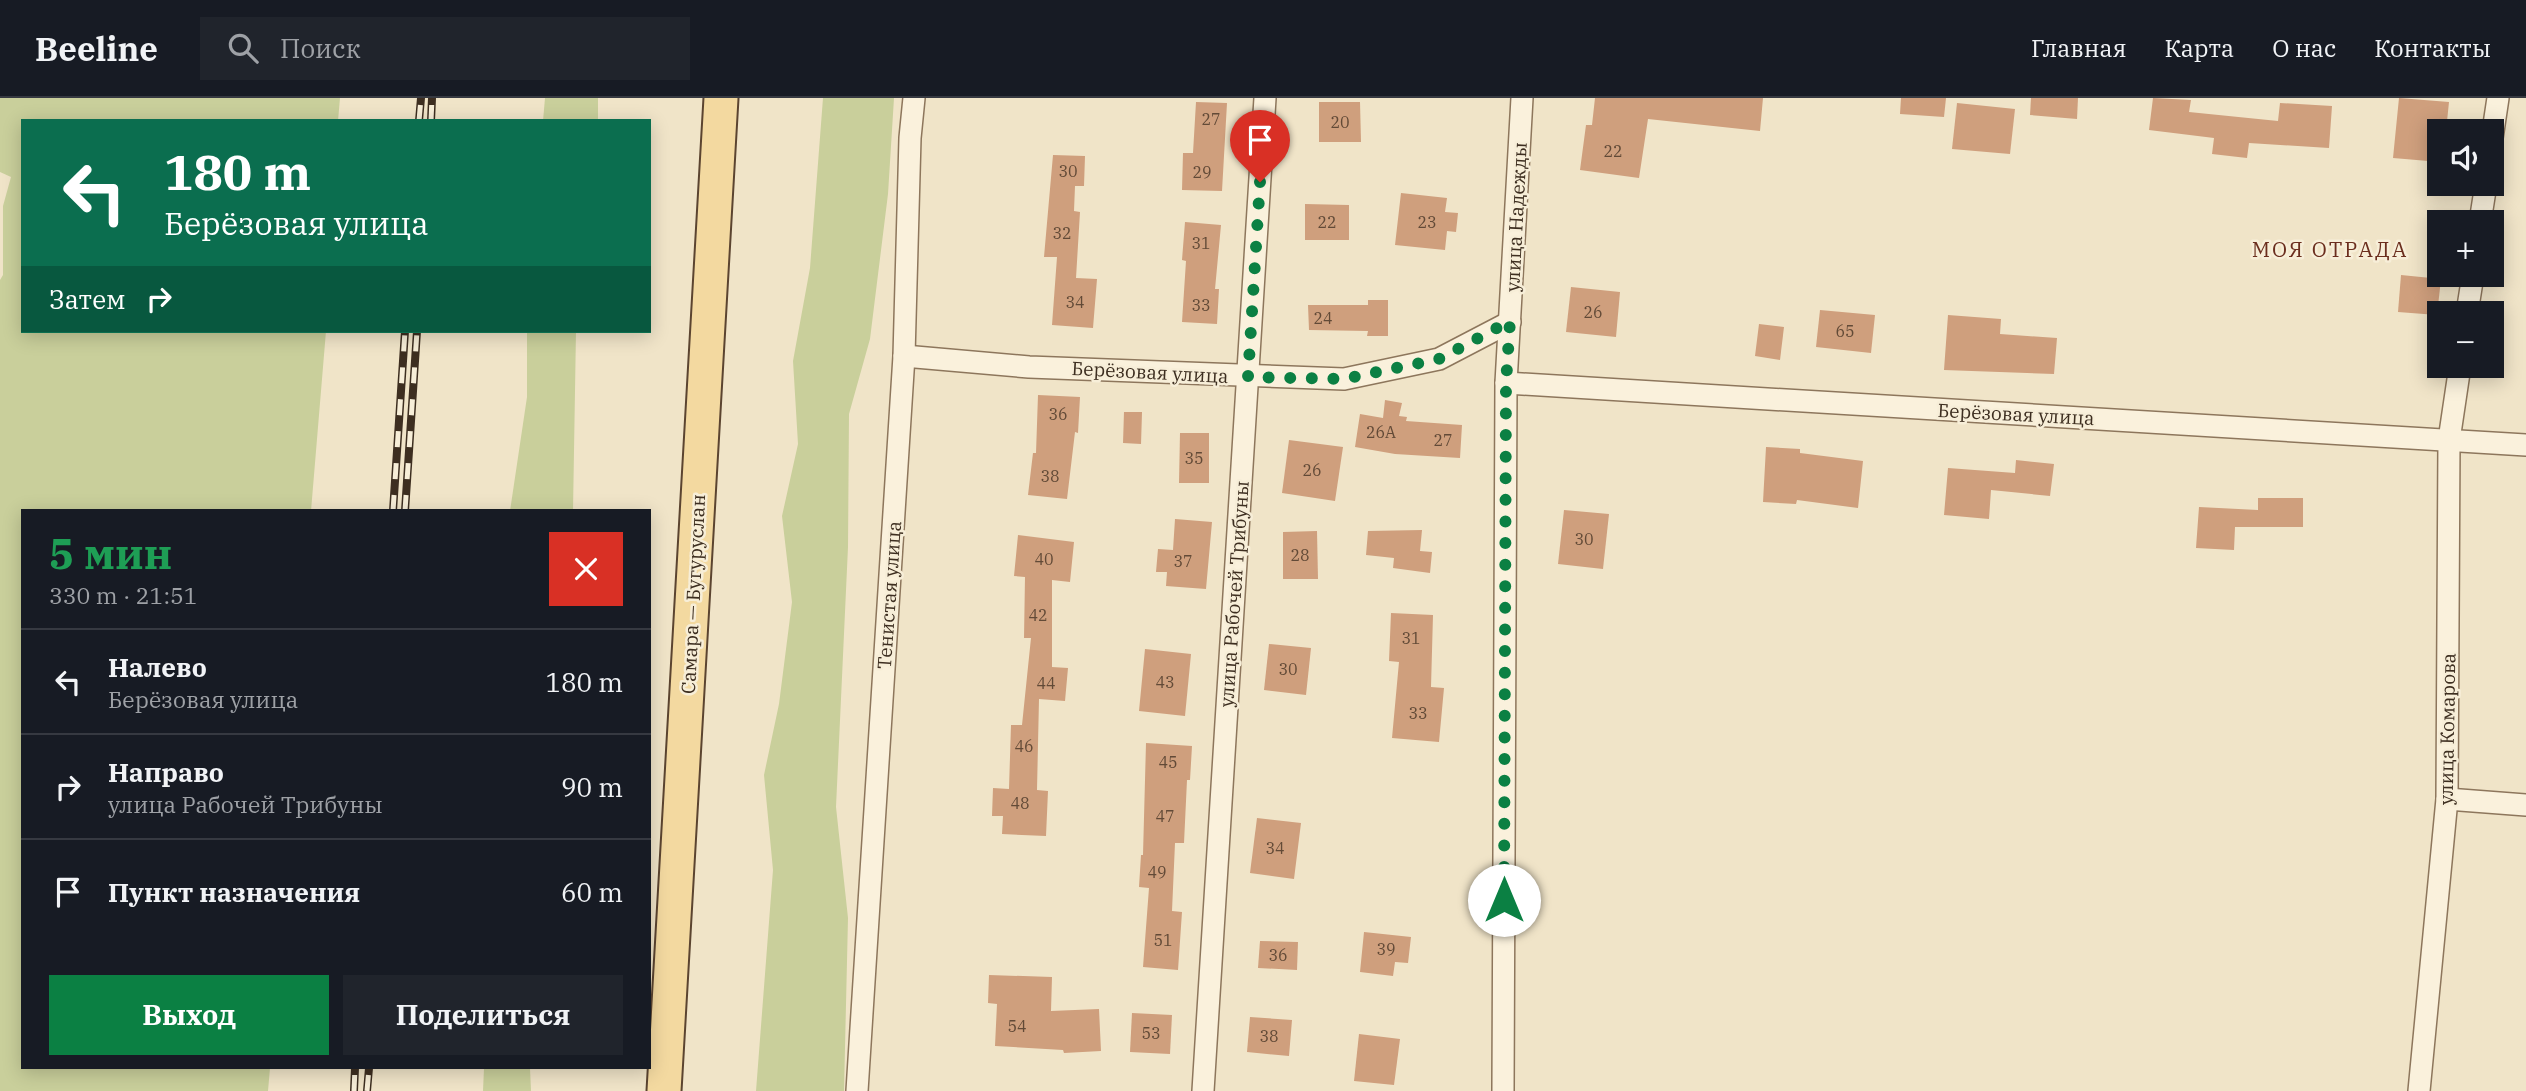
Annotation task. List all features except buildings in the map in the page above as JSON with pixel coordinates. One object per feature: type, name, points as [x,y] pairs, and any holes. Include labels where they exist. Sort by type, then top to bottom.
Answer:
[{"type":"main road","name":"Самара — Бугуруслан","points":[[664,1091],[721,98]]},
{"type":"street","name":"Тенистая улица","points":[[857,1091],[904,356],[910,138],[914,98]]},
{"type":"street","name":"улица Рабочей Трибуны","points":[[1203,1091],[1265,98]]},
{"type":"street","name":"улица Надежды","points":[[1503,1091],[1506,383],[1522,98]]},
{"type":"street","points":[[2495,119],[2498,98]]},
{"type":"street","name":"Берёзовая улица","points":[[904,356],[1029,367],[1344,379],[1439,359],[1510,321]]},
{"type":"street","name":"улица Комарова","points":[[2419,1091],[2447,799],[2449,440],[2458,378]]},
{"type":"street","name":"Берёзовая улица","points":[[1506,383],[2526,445]]},
{"type":"street","points":[[2447,799],[2526,805]]},
{"type":"green space","points":[[0,98],[340,98],[338,119],[21,119],[21,333],[326,333],[311,509],[21,509],[21,1069],[270,1069],[268,1091],[0,1091],[0,280],[3,275],[3,206],[11,177],[0,172]]},
{"type":"green space","points":[[545,98],[598,98],[598,119],[543,119]]},
{"type":"green space","points":[[823,98],[894,98],[888,194],[870,339],[849,414],[848,547],[836,807],[848,918],[844,1091],[756,1091],[773,870],[764,775],[779,704],[792,602],[782,516],[798,444],[793,361],[810,268]]},
{"type":"green space","points":[[527,333],[576,333],[573,509],[510,509],[527,397]]},
{"type":"green space","points":[[484,1069],[530,1069],[531,1091],[483,1091]]},
{"type":"railway","points":[[419,119],[421,98]]},
{"type":"railway","points":[[431,119],[432,98]]},
{"type":"railway","points":[[393,509],[405,333]]},
{"type":"railway","points":[[405,509],[417,333]]},
{"type":"railway","points":[[354,1091],[355,1069]]},
{"type":"railway","points":[[367,1091],[369,1069]]},
{"type":"district","name":"МОЯ ОТРАДА","points":[[2330,250]]},
{"type":"route","points":[[1260,182],[1248,377],[1344,379],[1439,359],[1510,321],[1506,383],[1504,900]]}]
